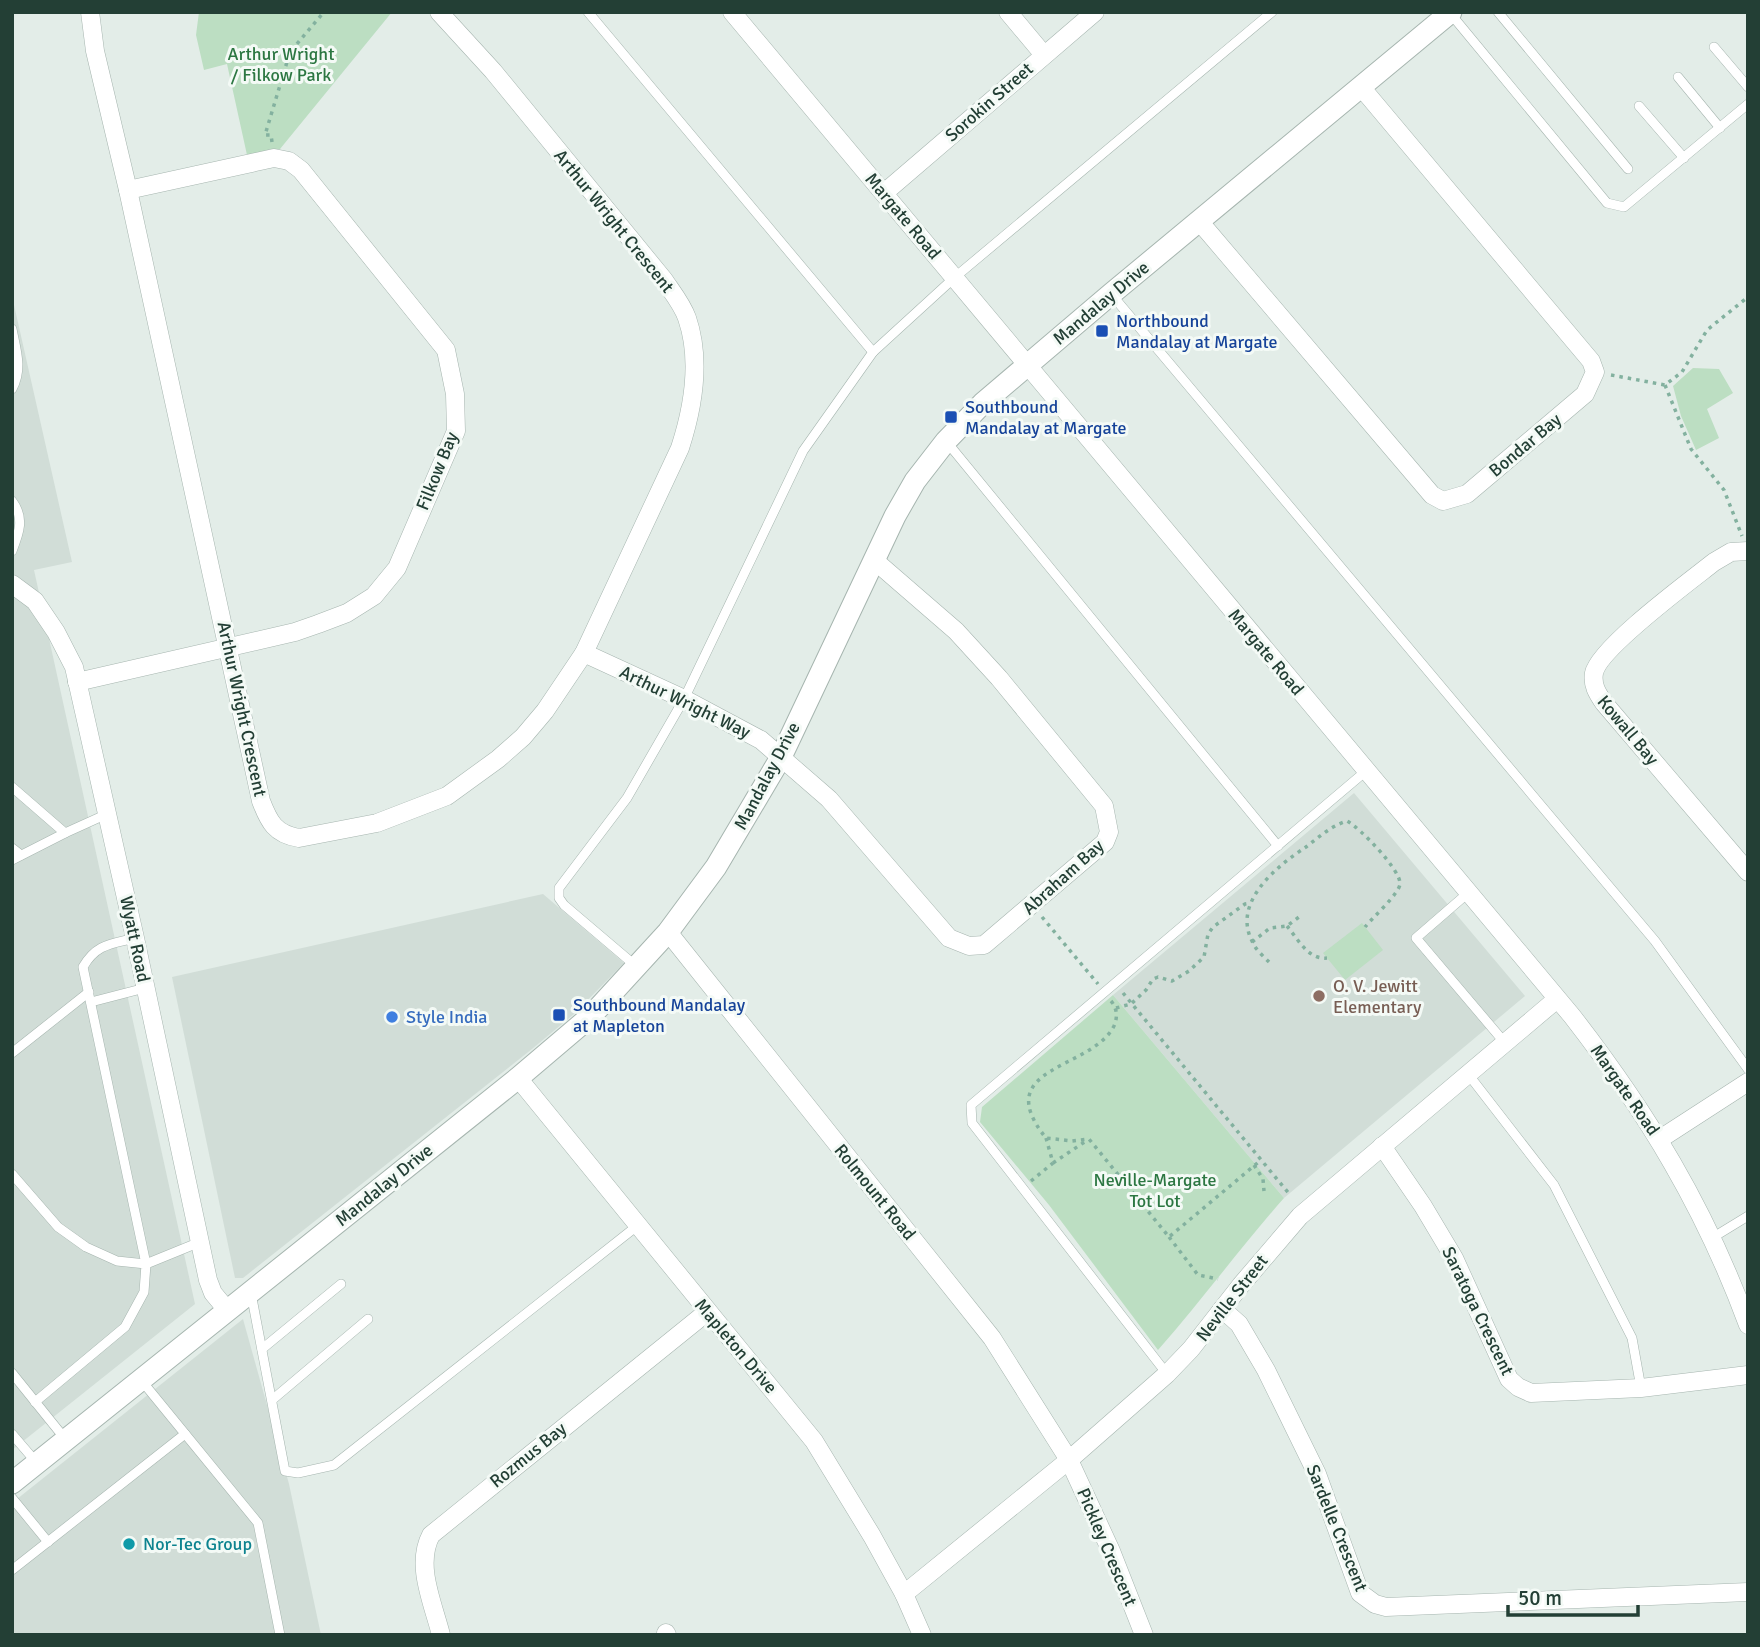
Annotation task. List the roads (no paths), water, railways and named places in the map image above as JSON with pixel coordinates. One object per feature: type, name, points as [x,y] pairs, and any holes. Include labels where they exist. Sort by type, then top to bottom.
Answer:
[{"type":"street","name":"Arthur Wright Crescent","points":[[90,12],[95,51],[128,190],[261,801],[268,821],[277,832],[299,838],[377,823],[447,796],[498,760],[523,737],[545,711],[584,653],[680,448],[689,420],[695,366],[687,319],[664,280],[493,71],[439,12]]},
{"type":"street","name":"Margate Road","points":[[732,12],[1612,1067],[1660,1139],[1712,1238],[1748,1325]]},
{"type":"street","points":[[1009,12],[1044,55]]},
{"type":"street","name":"Sorokin Street","points":[[884,193],[1095,12]]},
{"type":"street","name":"Mandalay Drive","points":[[12,1483],[592,1016],[668,932],[716,867],[780,758],[874,560],[915,481],[946,441],[983,403],[1111,293],[1451,13]]},
{"type":"street","name":"Bondar Bay","points":[[1199,221],[1432,495],[1443,500],[1467,494],[1477,486],[1586,394],[1595,372],[1591,361],[1361,87]]},
{"type":"street","name":"Filkow Bay","points":[[77,682],[318,624],[346,613],[374,596],[397,568],[456,431],[455,394],[446,350],[301,170],[289,161],[274,158],[128,190]]},
{"type":"street","name":"Kowall Bay","points":[[1747,551],[1731,552],[1714,562],[1617,642],[1599,662],[1594,673],[1594,689],[1748,872]]},
{"type":"street","name":"Abraham Bay","points":[[780,758],[829,799],[948,938],[969,946],[984,944],[1105,842],[1109,832],[1104,806],[1008,688],[965,641],[874,560]]},
{"type":"street","name":"Wyatt Road","points":[[12,584],[35,601],[56,632],[74,667],[208,1280],[213,1293],[227,1310]]},
{"type":"street","name":"Arthur Wright Way","points":[[584,653],[684,699],[761,740],[780,758]]},
{"type":"street","name":"Rolmount Road","points":[[668,932],[992,1338],[1069,1460]]},
{"type":"street","name":"Neville Street","points":[[904,1594],[1069,1460],[1167,1374],[1191,1349],[1300,1216],[1557,999]]},
{"type":"street","name":"Mapleton Drive","points":[[518,1078],[814,1441],[851,1499],[904,1594],[922,1635]]},
{"type":"street","points":[[1660,1139],[1748,1082]]},
{"type":"street","name":"Saratoga Crescent","points":[[1382,1146],[1454,1258],[1509,1379],[1518,1387],[1531,1393],[1641,1388],[1748,1375]]},
{"type":"street","name":"Sardelle Crescent","points":[[1222,1309],[1239,1324],[1266,1370],[1317,1474],[1360,1593],[1367,1600],[1386,1606],[1748,1591]]},
{"type":"street","name":"Rozmus Bay","points":[[441,1635],[424,1567],[424,1552],[431,1535],[707,1312]]},
{"type":"street","name":"Pickley Crescent","points":[[1069,1460],[1111,1551],[1144,1635]]},
{"type":"lane","points":[[588,12],[873,352]]},
{"type":"lane","points":[[637,967],[564,905],[559,898],[559,888],[627,799],[684,699],[803,451],[873,352],[954,278],[1272,12]]},
{"type":"lane","points":[[1498,12],[1628,169]]},
{"type":"lane","points":[[1451,13],[1607,203],[1625,207],[1748,104]]},
{"type":"lane","points":[[1714,47],[1748,87]]},
{"type":"lane","points":[[1678,77],[1720,128]]},
{"type":"lane","points":[[1639,106],[1684,158]]},
{"type":"lane","points":[[1111,293],[1655,941],[1748,1069]]},
{"type":"lane","points":[[12,329],[19,365],[19,376],[12,389]]},
{"type":"lane","points":[[946,441],[1278,846]]},
{"type":"lane","points":[[12,501],[20,518],[21,529],[12,551]]},
{"type":"lane","points":[[1167,1374],[972,1123],[971,1105],[1366,771]]},
{"type":"lane","points":[[12,787],[65,832]]},
{"type":"lane","points":[[12,849],[17,858],[65,832],[107,814]]},
{"type":"lane","points":[[1468,893],[1416,938],[1505,1042]]},
{"type":"lane","points":[[35,1402],[125,1326],[144,1292],[146,1264],[83,967],[91,953],[102,947],[135,938]]},
{"type":"lane","points":[[12,1053],[90,997],[145,988]]},
{"type":"lane","points":[[1468,1073],[1554,1185],[1632,1338],[1641,1388]]},
{"type":"lane","points":[[12,1174],[58,1227],[86,1247],[117,1261],[146,1264],[200,1242]]},
{"type":"lane","points":[[1712,1238],[1748,1216]]},
{"type":"lane","points":[[251,1291],[285,1471],[298,1473],[334,1465],[638,1226]]},
{"type":"lane","points":[[262,1349],[341,1284]]},
{"type":"lane","points":[[272,1400],[368,1319]]},
{"type":"lane","points":[[12,1373],[66,1440]]},
{"type":"lane","points":[[140,1379],[258,1523],[280,1635]]},
{"type":"lane","points":[[12,1433],[37,1463]]},
{"type":"lane","points":[[12,1570],[185,1434]]},
{"type":"lane","points":[[12,1498],[48,1542]]},
{"type":"place","name":"Northbound Mandalay at Margate","points":[[1102,331]]},
{"type":"place","name":"Southbound Mandalay at Margate","points":[[951,417]]},
{"type":"place","name":"O. V. Jewitt Elementary","points":[[1319,996]]},
{"type":"place","name":"Southbound Mandalay at Mapleton","points":[[559,1015]]},
{"type":"place","name":"Style India","points":[[392,1017]]},
{"type":"place","name":"Nor-Tec Group","points":[[129,1544]]},
{"type":"park label","name":"Arthur Wright / Filkow Park","points":[[281,64]]},
{"type":"park label","name":"Neville-Margate Tot Lot","points":[[1155,1190]]}]
